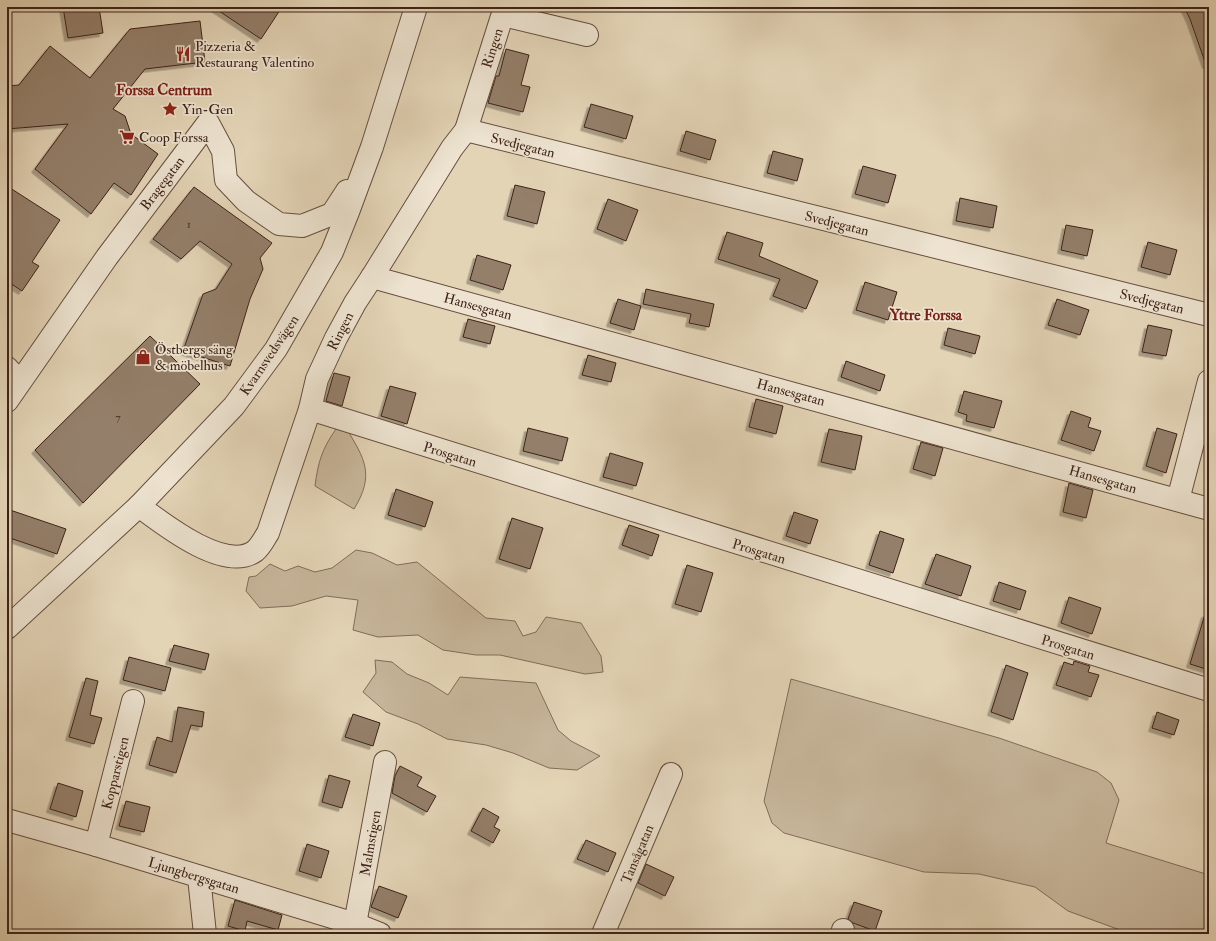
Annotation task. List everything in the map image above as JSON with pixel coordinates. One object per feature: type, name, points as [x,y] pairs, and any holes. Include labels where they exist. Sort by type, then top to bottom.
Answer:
[{"type":"street","name":"Kvarnsvedsvägen","points":[[7,628],[139,506],[234,406],[276,349],[332,252],[372,147],[416,7]]},
{"type":"street","points":[[504,11],[587,34]]},
{"type":"street","name":"Ringen","points":[[139,506],[181,537],[212,551],[230,556],[245,556],[255,551],[262,543],[268,533],[310,410],[317,380],[336,338],[354,303],[372,277],[452,148],[466,130],[504,11]]},
{"type":"street","name":"Bragegatan","points":[[7,401],[13,374],[107,257],[208,123],[222,151],[226,180],[246,201],[279,224],[302,226],[332,214],[341,202],[372,147]]},
{"type":"street","name":"Svedjegatan","points":[[466,130],[1209,315]]},
{"type":"street","name":"Hansesgatan","points":[[372,277],[1209,509]]},
{"type":"street","points":[[1178,500],[1209,381]]},
{"type":"street","name":"Prosgatan","points":[[310,410],[1209,690]]},
{"type":"street","name":"Kopparstigen","points":[[96,845],[133,701]]},
{"type":"street","name":"Malmstigen","points":[[355,924],[385,762]]},
{"type":"street","name":"Tansågatan","points":[[603,934],[671,774]]},
{"type":"street","name":"Ljungbergsgatan","points":[[7,820],[96,845],[355,924],[380,934]]},
{"type":"street","points":[[199,877],[205,934]]},
{"type":"shaded area","points":[[346,428],[362,458],[366,477],[360,497],[354,509],[315,486],[319,463],[327,443],[336,429]]},
{"type":"shaded area","points":[[356,550],[372,553],[397,565],[417,562],[486,618],[515,621],[523,636],[536,632],[546,617],[581,623],[601,656],[603,672],[585,674],[500,655],[476,655],[443,650],[418,635],[378,637],[353,630],[358,600],[326,596],[292,606],[260,608],[246,591],[249,577],[256,576],[270,564],[285,571],[298,566],[315,572],[332,568]]},
{"type":"shaded area","points":[[375,660],[392,662],[407,674],[429,683],[448,695],[460,677],[536,683],[558,730],[571,741],[600,756],[577,770],[549,768],[513,753],[486,745],[447,739],[418,724],[386,712],[363,692],[376,673]]},
{"type":"shaded area","points":[[791,679],[999,738],[1097,772],[1111,783],[1119,800],[1106,843],[1209,875],[1209,934],[1131,934],[1068,911],[1035,887],[979,874],[924,872],[784,833],[772,823],[764,801]]},
{"type":"building","points":[[63,7],[99,7],[103,33],[68,38]]},
{"type":"building","points":[[213,7],[282,7],[261,39]]},
{"type":"building","points":[[1184,7],[1209,7],[1209,65],[1206,65],[1190,19]]},
{"type":"building","points":[[200,21],[205,62],[145,69],[113,109],[125,116],[131,134],[158,154],[131,195],[114,183],[91,214],[35,169],[68,124],[7,129],[7,86],[19,85],[50,46],[90,78],[130,29]]},
{"type":"building","points":[[506,49],[529,55],[521,85],[530,87],[523,112],[488,103],[496,76],[499,76]]},
{"type":"building","points":[[591,104],[633,116],[626,139],[584,127]]},
{"type":"building","points":[[686,131],[716,140],[710,160],[680,151]]},
{"type":"building","points":[[773,151],[803,159],[797,181],[767,173]]},
{"type":"building","points":[[863,166],[896,175],[888,203],[855,194]]},
{"type":"building","points":[[515,185],[545,192],[537,224],[507,216]]},
{"type":"building","points":[[7,186],[60,220],[32,262],[39,266],[22,291],[7,281]]},
{"type":"building","points":[[194,187],[272,243],[260,258],[263,269],[250,299],[230,366],[183,351],[203,294],[216,289],[232,264],[200,241],[181,259],[153,239]]},
{"type":"building","points":[[960,198],[997,206],[993,228],[956,221]]},
{"type":"building","points":[[608,199],[638,210],[626,241],[597,229]]},
{"type":"building","points":[[1066,225],[1093,230],[1087,256],[1061,250]]},
{"type":"building","points":[[727,232],[763,243],[759,256],[818,281],[806,309],[773,296],[780,279],[718,259]]},
{"type":"building","points":[[1148,242],[1177,250],[1170,275],[1141,267]]},
{"type":"building","points":[[477,255],[511,265],[503,290],[470,280]]},
{"type":"building","points":[[865,282],[897,292],[888,320],[856,310]]},
{"type":"building","points":[[646,289],[714,304],[709,327],[689,323],[691,314],[643,304]]},
{"type":"building","points":[[618,299],[641,306],[634,330],[610,323]]},
{"type":"building","points":[[1057,299],[1089,310],[1080,335],[1048,325]]},
{"type":"building","points":[[468,319],[495,326],[490,344],[463,337]]},
{"type":"building","points":[[1148,325],[1172,330],[1166,356],[1142,352]]},
{"type":"building","points":[[948,328],[980,336],[975,354],[944,345]]},
{"type":"building","points":[[150,336],[200,384],[83,503],[35,450]]},
{"type":"building","points":[[588,355],[616,363],[611,382],[582,375]]},
{"type":"building","points":[[846,361],[885,375],[880,391],[841,377]]},
{"type":"building","points":[[334,373],[350,377],[342,406],[326,401]]},
{"type":"building","points":[[390,386],[416,393],[407,424],[381,416]]},
{"type":"building","points":[[964,391],[1002,401],[994,428],[966,421],[967,415],[958,412]]},
{"type":"building","points":[[756,399],[783,406],[776,434],[749,427]]},
{"type":"building","points":[[1071,411],[1091,418],[1088,427],[1101,431],[1094,451],[1061,440]]},
{"type":"building","points":[[528,428],[568,438],[562,461],[523,451]]},
{"type":"building","points":[[1157,428],[1177,434],[1166,473],[1146,466]]},
{"type":"building","points":[[829,429],[862,436],[855,470],[821,462]]},
{"type":"building","points":[[921,442],[943,448],[935,476],[913,469]]},
{"type":"building","points":[[610,453],[643,463],[636,486],[603,477]]},
{"type":"building","points":[[1069,483],[1093,490],[1086,518],[1063,512]]},
{"type":"building","points":[[396,489],[433,502],[425,527],[388,515]]},
{"type":"building","points":[[7,509],[66,529],[57,554],[7,537]]},
{"type":"building","points":[[794,512],[818,520],[810,544],[786,536]]},
{"type":"building","points":[[512,518],[543,528],[530,569],[499,559]]},
{"type":"building","points":[[629,525],[659,535],[652,556],[622,545]]},
{"type":"building","points":[[880,531],[904,539],[893,573],[869,565]]},
{"type":"building","points":[[936,554],[971,566],[961,596],[925,584]]},
{"type":"building","points":[[687,565],[713,573],[701,612],[675,604]]},
{"type":"building","points":[[999,582],[1026,591],[1020,610],[993,601]]},
{"type":"building","points":[[1069,597],[1101,608],[1092,634],[1061,623]]},
{"type":"building","points":[[1205,614],[1209,614],[1209,670],[1190,664]]},
{"type":"building","points":[[174,645],[209,654],[205,670],[169,661]]},
{"type":"building","points":[[129,657],[171,668],[165,691],[123,680]]},
{"type":"building","points":[[1074,661],[1090,666],[1088,672],[1099,675],[1091,697],[1056,685],[1064,662],[1073,665]]},
{"type":"building","points":[[1006,665],[1028,673],[1013,720],[991,712]]},
{"type":"building","points":[[86,678],[98,681],[90,715],[102,718],[94,744],[69,737]]},
{"type":"building","points":[[178,707],[204,712],[202,727],[191,725],[176,773],[149,765],[157,737],[172,742]]},
{"type":"building","points":[[1157,712],[1179,720],[1174,735],[1152,728]]},
{"type":"building","points":[[353,714],[380,723],[373,746],[345,737]]},
{"type":"building","points":[[400,766],[422,777],[417,786],[436,796],[427,812],[392,793],[395,776]]},
{"type":"building","points":[[329,775],[350,781],[342,808],[322,802]]},
{"type":"building","points":[[58,783],[83,791],[76,817],[50,809]]},
{"type":"building","points":[[126,801],[150,807],[144,832],[119,826]]},
{"type":"building","points":[[483,808],[499,817],[494,827],[500,830],[493,843],[471,831]]},
{"type":"building","points":[[586,840],[616,853],[608,872],[577,859]]},
{"type":"building","points":[[307,844],[329,851],[321,878],[299,871]]},
{"type":"building","points":[[646,864],[674,877],[665,896],[638,883]]},
{"type":"building","points":[[379,886],[407,896],[398,918],[371,907]]},
{"type":"building","points":[[235,900],[282,915],[278,930],[247,921],[245,931],[228,926]]},
{"type":"building","points":[[854,902],[882,911],[875,931],[853,923],[848,919]]},
{"type":"place","name":"Pizzeria & Restaurang Valentino","points":[[183,54]]},
{"type":"place","name":"Yin-Gen","points":[[170,109]]},
{"type":"place","name":"Coop Forssa","points":[[127,137]]},
{"type":"place","name":"Östbergs säng & möbelhus","points":[[143,357]]},
{"type":"district","name":"Forssa Centrum","points":[[164,90]]},
{"type":"district","name":"Yttre Forssa","points":[[926,315]]}]
